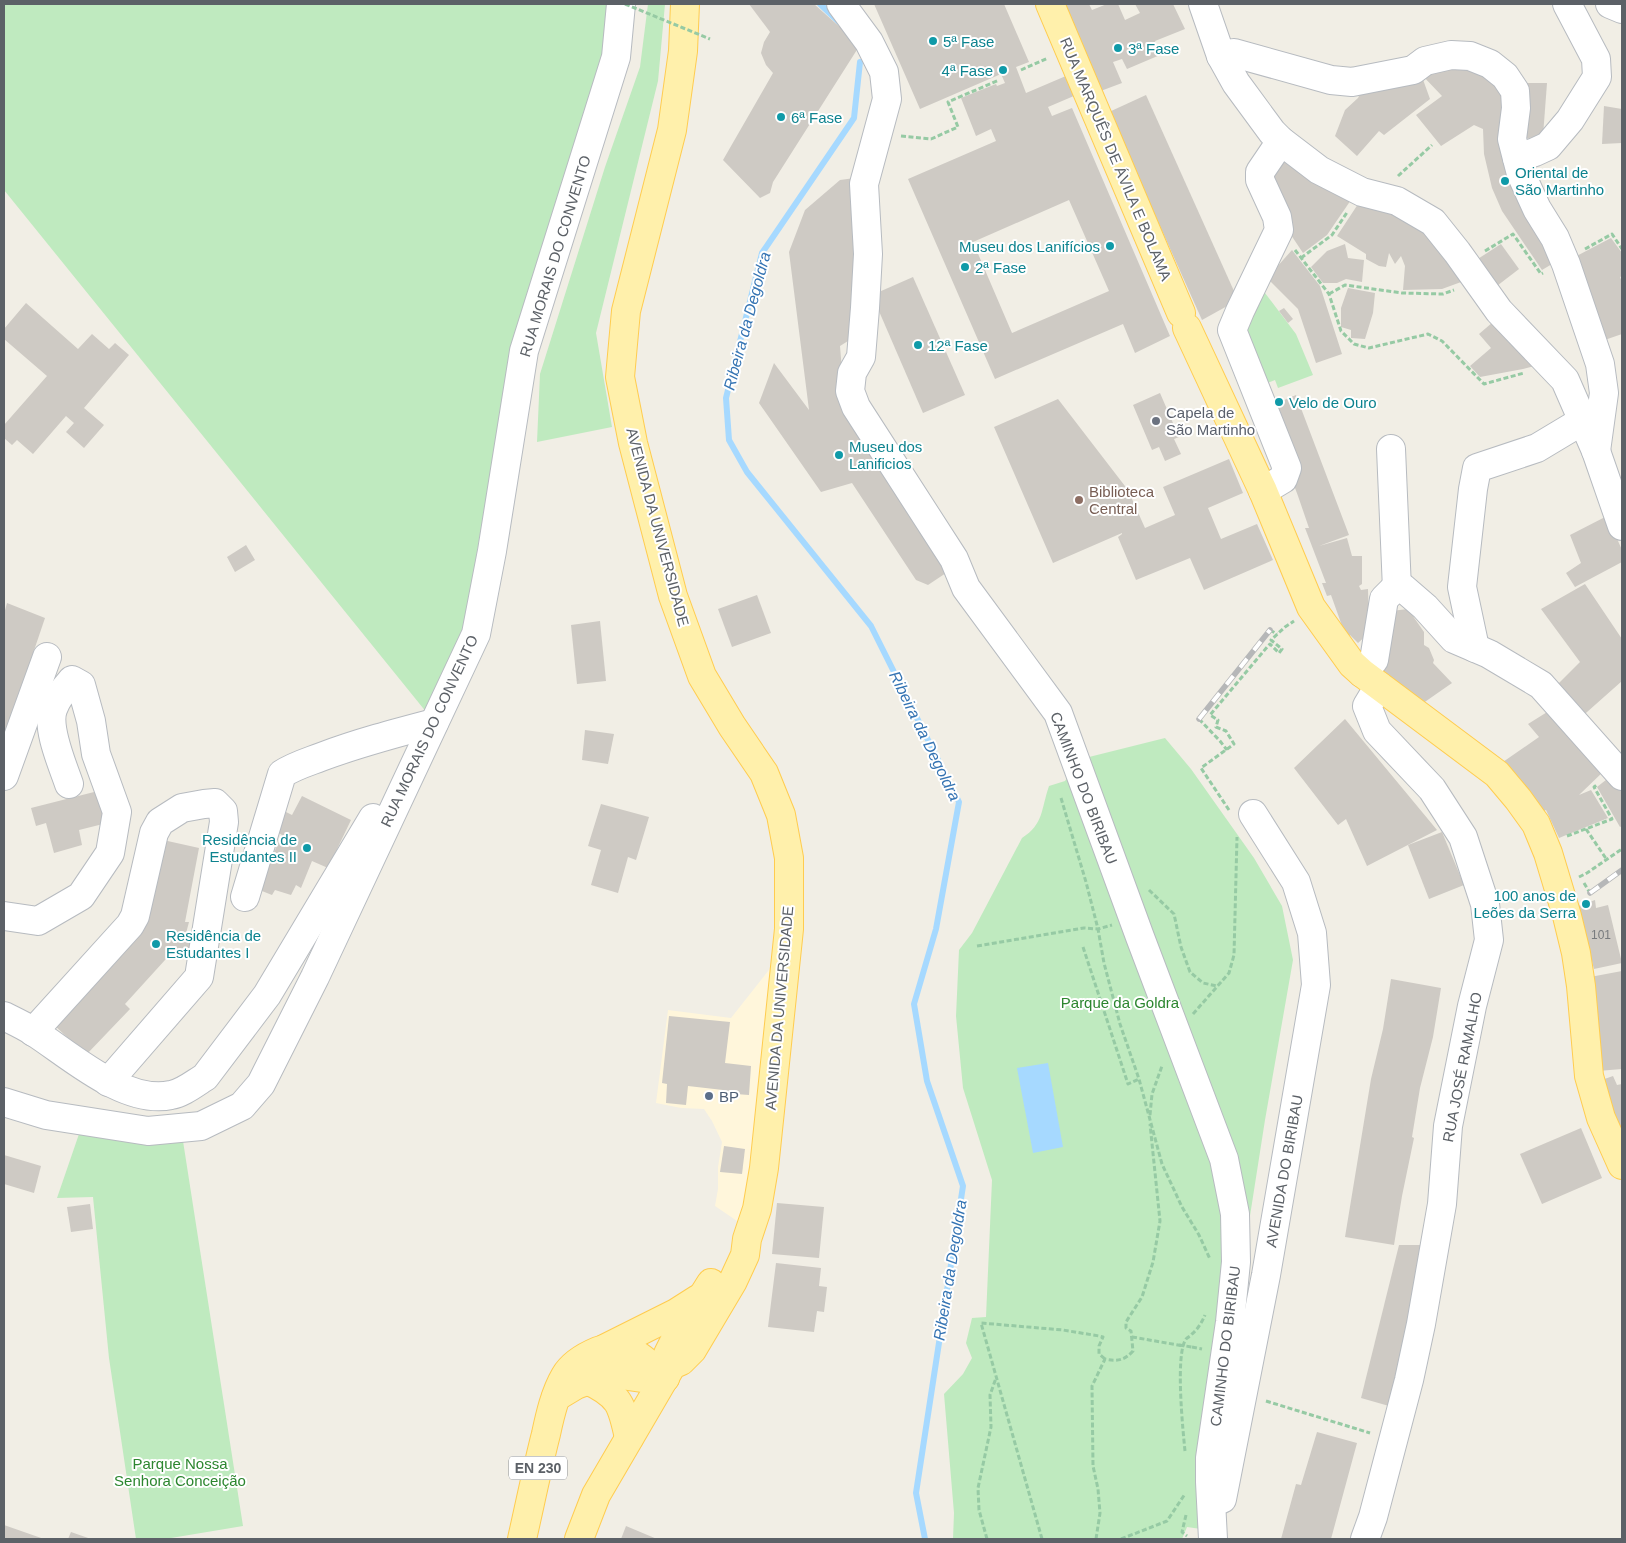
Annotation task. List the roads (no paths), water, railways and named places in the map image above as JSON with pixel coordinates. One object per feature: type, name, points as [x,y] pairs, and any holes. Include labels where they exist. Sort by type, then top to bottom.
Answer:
[{"type":"main road","name":"AVENIDA DA UNIVERSIDADE","points":[[579,1539],[596,1495],[629,1438],[668,1372],[692,1350],[733,1281],[745,1255],[747,1240],[757,1209],[764,1168],[789,929],[789,858],[781,815],[764,773],[732,726],[698,667],[673,596],[633,443],[620,377],[626,311],[672,130],[683,51],[685,4]]},
{"type":"main road","name":"RUA MARQUÊS DE ÁVILA E BOLAMA","points":[[1050,4],[1184,321],[1263,491],[1311,607],[1352,664],[1497,774],[1536,824],[1551,862],[1576,953],[1581,986],[1589,1076],[1601,1118],[1622,1165]]},
{"type":"main road","name":"AVENIDA DA UNIVERSIDADE","points":[[668,1372],[668,1354],[675,1340],[735,1244],[747,1240]]},
{"type":"main road","name":"EN 230","points":[[522,1539],[541,1452],[556,1397],[566,1375],[576,1364],[590,1354],[676,1313],[703,1295]]},
{"type":"main road","points":[[606,1348],[620,1348],[631,1351],[651,1365],[668,1372]]},
{"type":"main road","points":[[556,1397],[587,1380],[600,1376],[614,1374],[642,1378],[668,1372]]},
{"type":"main road","points":[[587,1380],[609,1391],[620,1405],[629,1438]]},
{"type":"street","name":"RUA MORAIS DO CONVENTO","points":[[4,1102],[46,1115],[148,1131],[201,1126],[242,1106],[261,1084],[315,977],[476,634],[492,551],[524,352],[616,57],[620,4]]},
{"type":"street","name":"CAMINHO DO BIRIBAU","points":[[842,4],[869,42],[884,72],[887,99],[864,184],[868,254],[866,308],[861,357],[852,373],[850,391],[856,407],[954,559],[966,588],[1058,713],[1224,1159],[1235,1214],[1236,1262],[1230,1322],[1210,1458],[1210,1480],[1200,1538]]},
{"type":"street","points":[[1203,4],[1221,56],[1236,83],[1272,132],[1319,170],[1369,194],[1398,201],[1433,222],[1472,272],[1499,311],[1565,380],[1596,450],[1622,526]]},
{"type":"street","points":[[1517,158],[1548,146],[1570,120],[1597,77],[1596,58],[1567,4]]},
{"type":"street","points":[[1610,4],[1622,9]]},
{"type":"street","points":[[1221,56],[1234,53],[1331,80],[1352,82],[1413,70],[1424,61],[1451,55],[1470,56],[1490,64],[1506,76],[1515,91],[1516,108],[1512,139],[1521,174],[1537,209],[1555,238],[1565,262],[1600,364],[1604,393],[1596,450]]},
{"type":"street","points":[[1263,491],[1283,479],[1287,468],[1232,330],[1279,230],[1278,217],[1260,180],[1260,172],[1281,141]]},
{"type":"street","points":[[1475,648],[1462,587],[1477,468],[1537,448],[1582,420]]},
{"type":"street","points":[[1391,448],[1397,589],[1403,588],[1425,607],[1454,639],[1489,654],[1541,685],[1611,779]]},
{"type":"street","name":"RUA JOSÉ RAMALHO","points":[[1365,1539],[1373,1517],[1409,1380],[1421,1324],[1442,1204],[1448,1126],[1472,1006],[1489,940],[1485,904],[1463,837],[1432,789],[1377,731],[1368,706],[1384,599],[1393,590],[1397,589]]},
{"type":"street","points":[[4,776],[47,657]]},
{"type":"street","points":[[4,916],[38,921],[81,896],[110,853],[117,812],[96,754],[91,721],[81,685],[72,680],[61,692],[52,711],[53,740],[69,784]]},
{"type":"street","points":[[246,897],[282,774],[292,768],[335,751],[379,738],[429,733]]},
{"type":"street","points":[[4,1016],[33,1032],[108,1082],[147,1097],[172,1095],[205,1077],[267,995],[365,829],[429,733]]},
{"type":"street","points":[[33,1032],[130,925],[135,916],[154,833],[160,822],[182,808],[215,803],[223,811],[224,822],[199,977],[108,1082]]},
{"type":"street","name":"AVENIDA DO BIRIBAU","points":[[1217,1539],[1316,985],[1312,933],[1296,882],[1243,815]]},
{"type":"water","points":[[1048,1063],[1063,1147],[1033,1153],[1017,1068]]},
{"type":"waterway","name":"Ribeira da Degoldra","points":[[820,4],[839,22]]},
{"type":"waterway","name":"Ribeira da Degoldra","points":[[860,62],[854,118],[762,253],[726,398],[729,440],[747,472],[871,626],[959,802],[936,929],[914,1004],[927,1081],[963,1186],[916,1493],[925,1539]]},
{"type":"railway","points":[[1199,719],[1270,630]]},
{"type":"railway","points":[[1590,893],[1622,870]]},
{"type":"place","name":"5ª Fase","points":[[933,41]]},
{"type":"place","name":"3ª Fase","points":[[1118,48]]},
{"type":"place","name":"4ª Fase","points":[[1003,70]]},
{"type":"place","name":"6ª Fase","points":[[781,117]]},
{"type":"place","name":"Oriental de São Martinho","points":[[1505,181]]},
{"type":"place","name":"Museu dos Lanifícios","points":[[1110,246]]},
{"type":"place","name":"2ª Fase","points":[[965,267]]},
{"type":"place","name":"12ª Fase","points":[[918,345]]},
{"type":"place","name":"Velo de Ouro","points":[[1279,402]]},
{"type":"place","name":"Capela de São Martinho","points":[[1156,421]]},
{"type":"place","name":"Museu dos Lanificios","points":[[839,455]]},
{"type":"place","name":"Biblioteca Central","points":[[1079,500]]},
{"type":"place","name":"Residência de Estudantes II","points":[[307,848]]},
{"type":"place","name":"100 anos de Leões da Serra","points":[[1586,904]]},
{"type":"place","name":"Residência de Estudantes I","points":[[156,944]]},
{"type":"place","name":"BP","points":[[709,1096]]},
{"type":"park label","name":"Parque da Goldra","points":[[1120,1002]]},
{"type":"park label","name":"Parque Nossa Senhora Conceição","points":[[180,1472]]}]
